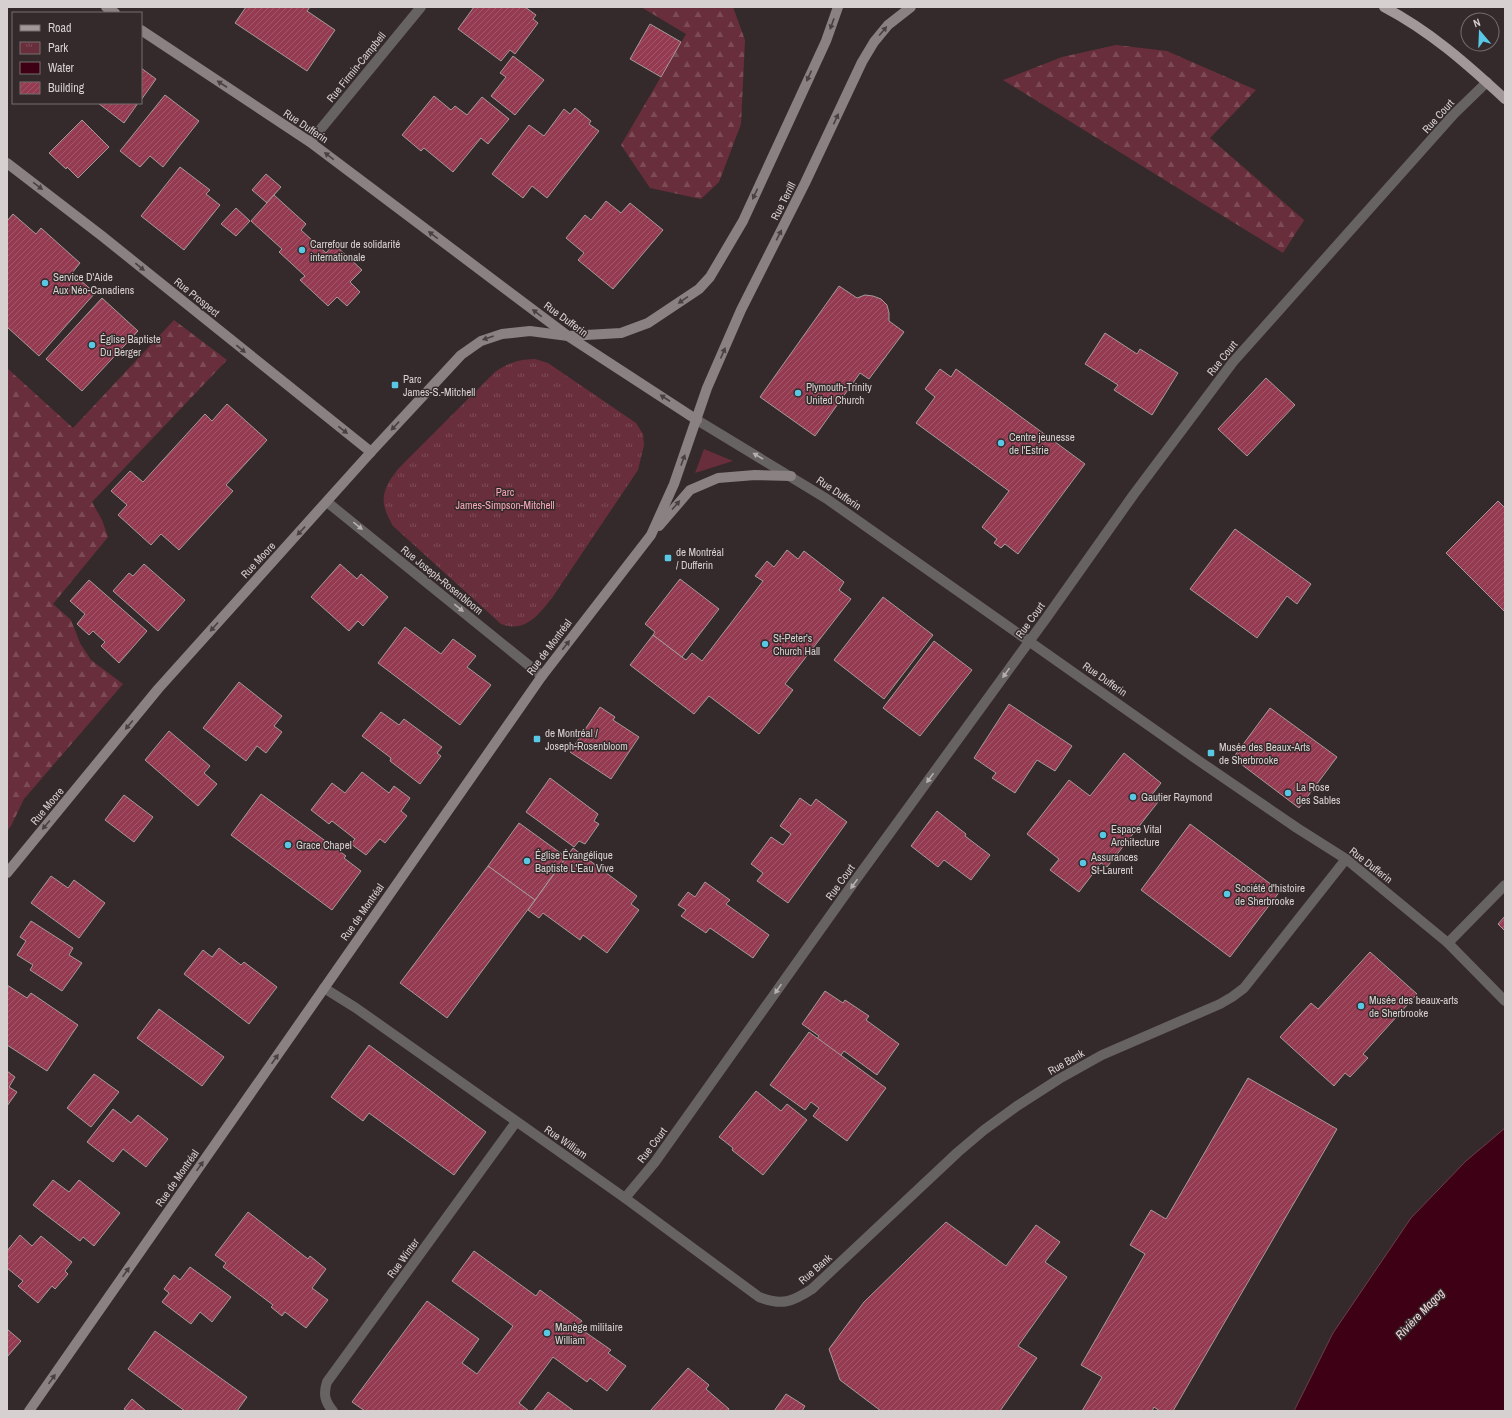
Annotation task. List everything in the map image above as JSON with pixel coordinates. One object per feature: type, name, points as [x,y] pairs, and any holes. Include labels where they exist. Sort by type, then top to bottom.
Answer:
[{"type":"main road","points":[[1384,7],[1435,38],[1505,99]]},
{"type":"street","name":"Rue Firmin-Campbell","points":[[310,142],[420,7]]},
{"type":"street","points":[[568,336],[621,333],[648,323],[699,289],[710,278],[743,221],[826,41],[838,7]]},
{"type":"street","name":"Rue Terrill","points":[[697,420],[707,388],[742,310],[806,183],[862,62],[874,42],[888,25],[911,7]]},
{"type":"street","name":"Rue Dufferin","points":[[142,31],[310,142],[568,336],[697,420],[791,476],[826,499],[1208,767],[1346,859],[1448,943],[1505,1000]]},
{"type":"street","name":"Rue Court","points":[[625,1198],[655,1162],[852,885],[1029,642],[1134,494],[1234,362],[1314,269],[1454,114],[1487,82]]},
{"type":"street","name":"Rue Prospect","points":[[7,163],[102,236],[371,452]]},
{"type":"street","name":"Rue Moore","points":[[7,873],[158,689],[371,452],[461,355],[481,341],[502,334],[530,331],[568,336]]},
{"type":"street","name":"Rue de Montréal","points":[[29,1411],[542,676],[651,535],[674,484],[697,420]]},
{"type":"street","points":[[651,535],[690,490],[718,478],[755,475],[791,476]]},
{"type":"street","name":"Rue Joseph-Rosenbloom","points":[[327,502],[542,676]]},
{"type":"street","name":"Rue Bank","points":[[798,1298],[812,1289],[958,1152],[984,1130],[1017,1106],[1059,1079],[1102,1055],[1220,1004],[1244,988],[1346,859]]},
{"type":"street","points":[[1448,943],[1505,884]]},
{"type":"street","name":"Rue William","points":[[324,988],[356,1008],[625,1198],[758,1297],[772,1302],[785,1303],[798,1298]]},
{"type":"street","name":"Rue Winter","points":[[333,1411],[327,1404],[325,1395],[328,1382],[516,1122]]},
{"type":"green space","points":[[641,7],[733,7],[745,40],[741,124],[719,182],[701,199],[650,188],[621,145],[686,34]]},
{"type":"green space","points":[[1116,45],[1167,51],[1256,90],[1210,138],[1304,220],[1283,253],[1003,80],[1062,57]]},
{"type":"green space","points":[[174,320],[227,360],[92,502],[102,520],[108,537],[53,604],[71,620],[80,643],[91,660],[123,684],[24,799],[7,831],[7,368],[73,428]]},
{"type":"green space","name":"Parc James-Simpson-Mitchell","points":[[535,359],[548,363],[636,423],[643,434],[644,445],[638,470],[552,598],[531,621],[518,626],[510,626],[501,624],[393,526],[385,510],[384,497],[388,484],[398,469],[495,372],[514,362]]},
{"type":"green space","points":[[704,449],[733,461],[695,473]]},
{"type":"water","name":"Rivière Magog","points":[[1505,1128],[1505,1411],[1294,1411],[1333,1333],[1411,1218],[1466,1161]]},
{"type":"building","points":[[246,7],[310,7],[307,11],[335,30],[307,71],[235,23]]},
{"type":"building","points":[[474,7],[525,7],[536,15],[533,19],[538,23],[515,54],[510,50],[501,61],[458,29]]},
{"type":"building","points":[[650,24],[681,42],[661,77],[630,59]]},
{"type":"building","points":[[513,56],[544,80],[515,115],[491,96],[506,77],[500,73]]},
{"type":"building","points":[[142,69],[156,79],[142,99]]},
{"type":"building","points":[[165,95],[199,121],[163,167],[150,156],[140,167],[120,151]]},
{"type":"building","points":[[434,96],[451,110],[455,106],[467,115],[482,97],[509,119],[488,144],[481,138],[453,172],[424,148],[421,151],[402,135]]},
{"type":"building","points":[[99,104],[137,104],[124,123]]},
{"type":"building","points":[[575,108],[591,121],[589,124],[599,131],[547,198],[532,186],[523,198],[492,174],[529,125],[544,136],[564,109],[570,114]]},
{"type":"building","points":[[82,120],[109,147],[78,178],[49,153]]},
{"type":"building","points":[[180,167],[210,190],[206,194],[220,205],[184,250],[141,216]]},
{"type":"building","points":[[266,174],[281,187],[267,203],[252,190]]},
{"type":"building","name":"Carrefour de solidarité internationale","points":[[274,195],[306,224],[301,230],[326,253],[334,244],[362,270],[350,282],[360,292],[347,306],[337,297],[328,306],[300,280],[305,276],[279,252],[282,249],[251,221]]},
{"type":"building","points":[[606,201],[621,213],[630,203],[663,230],[613,289],[578,260],[584,253],[566,238],[585,215],[591,220]]},
{"type":"building","points":[[236,208],[250,221],[236,236],[221,224]]},
{"type":"building","name":"Service D'Aide Aux Néo-Canadiens","points":[[13,214],[36,234],[41,228],[80,263],[72,273],[95,293],[39,356],[7,327],[7,221]]},
{"type":"building","points":[[839,286],[857,298],[865,295],[881,299],[887,305],[889,321],[904,332],[869,379],[860,373],[815,436],[760,397]]},
{"type":"building","name":"Église Baptiste Du Berger","points":[[102,298],[138,331],[82,391],[46,359]]},
{"type":"building","points":[[1105,333],[1137,354],[1140,349],[1178,373],[1152,415],[1114,390],[1118,385],[1085,364]]},
{"type":"building","name":"Centre jeunesse de l'Estrie","points":[[940,369],[951,377],[956,369],[1085,464],[1018,554],[1005,544],[1001,548],[994,543],[997,539],[982,527],[1009,491],[916,423],[935,397],[925,389]]},
{"type":"building","points":[[1266,378],[1295,405],[1247,456],[1218,429]]},
{"type":"building","points":[[227,404],[267,440],[226,485],[233,491],[179,550],[161,534],[151,545],[118,515],[127,505],[111,491],[130,471],[143,482],[205,414],[212,421]]},
{"type":"building","points":[[1498,501],[1505,508],[1505,612],[1446,553]]},
{"type":"building","points":[[1235,529],[1311,584],[1297,604],[1287,596],[1257,638],[1190,589]]},
{"type":"building","name":"St-Peter's Church Hall","points":[[787,550],[798,559],[804,551],[844,582],[839,590],[851,599],[785,684],[793,690],[759,734],[709,696],[694,714],[630,665],[653,635],[686,660],[692,653],[702,661],[763,581],[755,576],[767,561],[774,567]]},
{"type":"building","points":[[144,564],[185,600],[158,631],[113,591],[129,573],[133,576]]},
{"type":"building","points":[[340,564],[357,579],[361,574],[388,597],[363,626],[358,621],[349,631],[311,597]]},
{"type":"building","points":[[680,579],[719,609],[682,657],[653,635],[655,632],[645,624]]},
{"type":"building","points":[[89,580],[147,631],[119,663],[101,646],[105,642],[93,631],[89,635],[77,624],[85,614],[70,601]]},
{"type":"building","points":[[883,597],[933,635],[884,699],[834,660]]},
{"type":"building","points":[[405,627],[441,654],[453,639],[476,656],[467,667],[491,685],[460,725],[378,663]]},
{"type":"building","points":[[934,641],[972,670],[920,736],[883,708]]},
{"type":"building","points":[[239,682],[282,716],[274,726],[282,732],[266,753],[257,746],[246,761],[203,728]]},
{"type":"building","points":[[1009,704],[1072,746],[1055,771],[1037,760],[1015,793],[992,778],[996,773],[974,758]]},
{"type":"building","points":[[600,707],[615,717],[613,720],[639,737],[611,779],[570,752]]},
{"type":"building","points":[[1270,708],[1337,757],[1299,808],[1233,758]]},
{"type":"building","points":[[381,712],[399,725],[404,719],[442,747],[437,753],[441,756],[420,784],[390,761],[391,758],[362,736]]},
{"type":"building","points":[[169,731],[210,766],[204,773],[217,784],[198,806],[145,760]]},
{"type":"building","points":[[1124,753],[1161,783],[1151,796],[1158,802],[1107,867],[1101,863],[1079,892],[1050,870],[1059,859],[1027,834],[1069,780],[1090,796]]},
{"type":"building","points":[[362,772],[389,793],[394,786],[410,798],[401,811],[407,816],[385,843],[380,839],[366,855],[351,844],[355,839],[332,821],[329,824],[311,810],[332,783],[345,793]]},
{"type":"building","points":[[550,778],[598,814],[594,821],[599,824],[585,844],[579,841],[574,847],[526,812]]},
{"type":"building","name":"Grace Chapel","points":[[261,794],[346,856],[344,858],[361,871],[332,910],[231,835]]},
{"type":"building","points":[[124,795],[153,817],[134,842],[105,820]]},
{"type":"building","points":[[800,798],[811,806],[816,799],[847,822],[788,903],[757,881],[763,873],[751,864],[771,837],[783,845],[791,834],[780,826]]},
{"type":"building","points":[[937,811],[966,834],[965,836],[990,855],[971,880],[944,860],[938,867],[911,846]]},
{"type":"building","name":"Église Évangélique Baptiste L'Eau Vive","points":[[519,823],[566,857],[535,900],[488,866]]},
{"type":"building","points":[[1190,824],[1280,891],[1230,957],[1141,890]]},
{"type":"building","points":[[573,848],[637,896],[631,904],[639,910],[607,953],[583,935],[580,940],[543,913],[539,918],[528,910]]},
{"type":"building","points":[[488,866],[535,900],[447,1018],[400,983]]},
{"type":"building","points":[[51,876],[68,888],[74,880],[105,903],[79,938],[31,903]]},
{"type":"building","points":[[705,882],[730,900],[726,904],[769,935],[753,958],[710,928],[706,933],[681,916],[686,910],[678,905],[688,892],[695,897]]},
{"type":"building","points":[[1505,916],[1505,931],[1498,924]]},
{"type":"building","points":[[31,921],[73,948],[69,955],[82,963],[62,991],[30,970],[33,965],[17,955],[26,941],[20,937]]},
{"type":"building","points":[[219,948],[241,965],[244,962],[277,987],[249,1024],[184,974],[203,950],[212,957]]},
{"type":"building","points":[[1370,952],[1417,994],[1363,1054],[1368,1058],[1350,1077],[1345,1073],[1334,1086],[1280,1037],[1311,1003],[1318,1009]]},
{"type":"building","points":[[7,985],[27,998],[31,993],[78,1025],[47,1071],[7,1045]]},
{"type":"building","points":[[825,991],[843,1003],[845,1000],[869,1016],[866,1020],[899,1044],[877,1075],[844,1051],[838,1059],[814,1043],[819,1036],[802,1024]]},
{"type":"building","points":[[159,1009],[224,1057],[202,1086],[137,1038]]},
{"type":"building","points":[[809,1032],[886,1088],[847,1141],[813,1116],[819,1108],[811,1102],[805,1110],[770,1085]]},
{"type":"building","points":[[369,1045],[486,1132],[454,1175],[369,1113],[363,1121],[331,1097]]},
{"type":"building","points":[[7,1071],[15,1077],[9,1087],[17,1092],[7,1106]]},
{"type":"building","points":[[94,1074],[119,1092],[91,1127],[67,1108]]},
{"type":"building","points":[[1248,1078],[1337,1129],[1173,1411],[1160,1411],[1154,1407],[1152,1411],[1082,1411],[1102,1377],[1081,1365],[1145,1254],[1130,1245],[1151,1210],[1166,1219]]},
{"type":"building","points":[[756,1091],[781,1111],[787,1104],[807,1120],[763,1175],[732,1150],[733,1148],[719,1137]]},
{"type":"building","points":[[113,1109],[131,1123],[138,1115],[168,1139],[146,1167],[123,1149],[113,1162],[87,1142]]},
{"type":"building","points":[[53,1180],[69,1192],[79,1180],[120,1213],[94,1246],[83,1237],[80,1241],[33,1205]]},
{"type":"building","points":[[248,1212],[308,1259],[310,1256],[326,1269],[312,1288],[328,1300],[306,1328],[285,1312],[282,1316],[271,1307],[273,1305],[223,1267],[226,1263],[215,1255]]},
{"type":"building","points":[[946,1222],[1006,1266],[1036,1225],[1060,1242],[1045,1262],[1067,1277],[1018,1346],[1037,1358],[1000,1411],[881,1411],[840,1380],[829,1349],[864,1302]]},
{"type":"building","points":[[20,1235],[32,1246],[41,1236],[72,1262],[65,1271],[68,1274],[55,1289],[52,1286],[38,1303],[18,1286],[23,1281],[7,1268],[7,1251]]},
{"type":"building","name":"Manège militaire William","points":[[474,1251],[536,1296],[540,1290],[582,1321],[578,1327],[611,1350],[608,1353],[626,1366],[607,1391],[590,1378],[587,1382],[553,1357],[519,1403],[529,1411],[365,1411],[352,1402],[427,1301],[479,1339],[462,1363],[477,1374],[513,1326],[452,1281]]},
{"type":"building","points":[[190,1267],[231,1297],[212,1322],[200,1312],[191,1324],[162,1302],[169,1293],[164,1289],[174,1275],[180,1280]]},
{"type":"building","points":[[7,1329],[21,1341],[7,1357]]},
{"type":"building","points":[[155,1331],[247,1397],[237,1411],[185,1411],[128,1369]]},
{"type":"building","points":[[688,1368],[709,1385],[706,1389],[729,1409],[728,1411],[650,1411]]},
{"type":"building","points":[[548,1392],[574,1411],[533,1411]]},
{"type":"building","points":[[786,1394],[805,1406],[802,1411],[774,1411]]},
{"type":"building","points":[[132,1399],[146,1411],[127,1411],[124,1409]]},
{"type":"place","name":"Carrefour de solidarité internationale","points":[[302,250]]},
{"type":"place","name":"Service D'Aide Aux Néo-Canadiens","points":[[45,283]]},
{"type":"place","name":"Église Baptiste Du Berger","points":[[92,345]]},
{"type":"place","name":"Parc James-S.-Mitchell","points":[[395,385]]},
{"type":"place","name":"Plymouth-Trinity United Church","points":[[798,393]]},
{"type":"place","name":"Centre jeunesse de l'Estrie","points":[[1001,443]]},
{"type":"place","name":"de Montréal / Dufferin","points":[[668,558]]},
{"type":"place","name":"St-Peter's Church Hall","points":[[765,644]]},
{"type":"place","name":"de Montréal / Joseph-Rosenbloom","points":[[537,739]]},
{"type":"place","name":"Musée des Beaux-Arts de Sherbrooke","points":[[1211,753]]},
{"type":"place","name":"La Rose des Sables","points":[[1288,793]]},
{"type":"place","name":"Gautier Raymond","points":[[1133,797]]},
{"type":"place","name":"Espace Vital Architecture","points":[[1103,835]]},
{"type":"place","name":"Grace Chapel","points":[[288,845]]},
{"type":"place","name":"Église Évangélique Baptiste L'Eau Vive","points":[[527,861]]},
{"type":"place","name":"Assurances St-Laurent","points":[[1083,863]]},
{"type":"place","name":"Société d'histoire de Sherbrooke","points":[[1227,894]]},
{"type":"place","name":"Musée des beaux-arts de Sherbrooke","points":[[1361,1006]]},
{"type":"place","name":"Manège militaire William","points":[[547,1333]]}]
